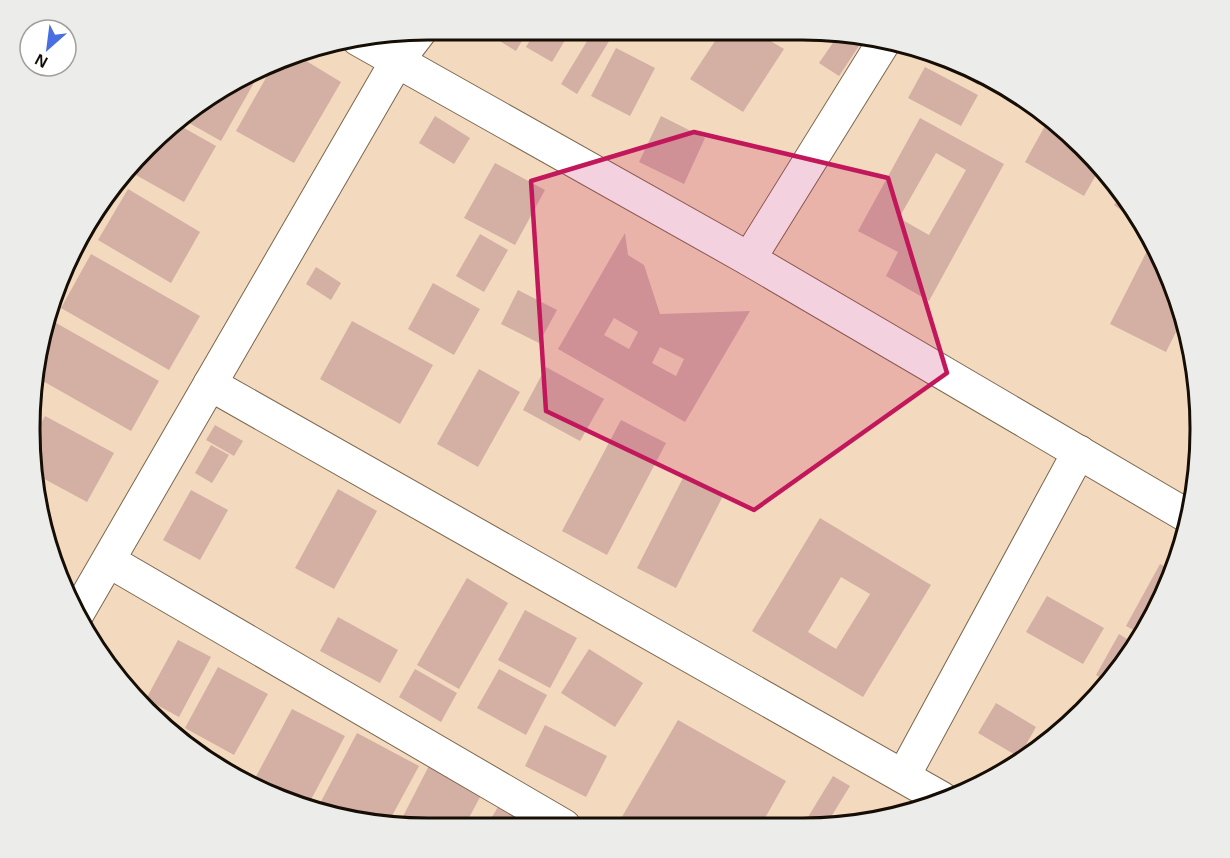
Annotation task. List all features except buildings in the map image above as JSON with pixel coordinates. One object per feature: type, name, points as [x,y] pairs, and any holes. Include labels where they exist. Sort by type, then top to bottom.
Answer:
[{"type":"street","points":[[83,604],[398,61],[413,41]]},
{"type":"street","points":[[370,45],[750,259],[1180,512]]},
{"type":"street","points":[[750,259],[880,49]]},
{"type":"street","points":[[210,384],[934,794]]},
{"type":"street","points":[[904,775],[1078,452]]},
{"type":"street","points":[[109,561],[550,818]]},
{"type":"highlighted area","points":[[694,132],[888,178],[947,373],[754,510],[546,411],[531,181]]}]
